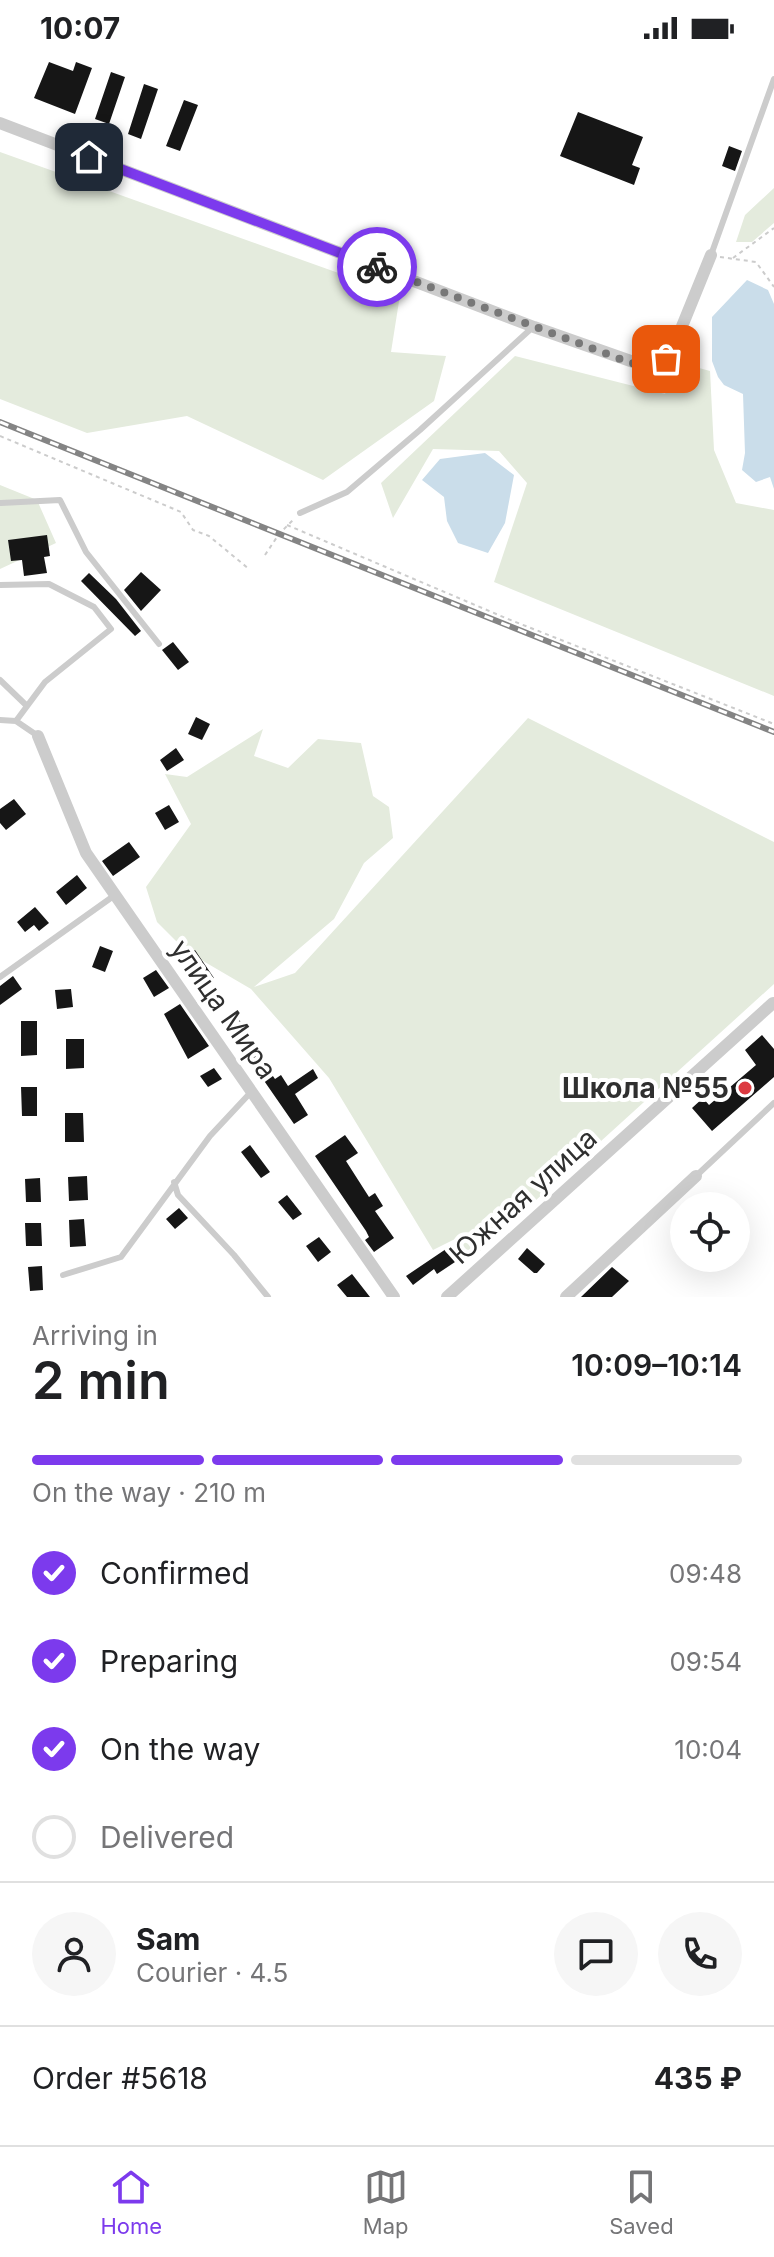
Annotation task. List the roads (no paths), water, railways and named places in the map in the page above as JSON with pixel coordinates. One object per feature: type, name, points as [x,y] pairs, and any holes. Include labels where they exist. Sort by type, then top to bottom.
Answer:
[{"type":"street","points":[[0,123],[631,363],[659,363],[666,359],[678,339],[711,255]]},
{"type":"street","name":"улица Мира","points":[[38,736],[86,853],[394,1297]]},
{"type":"street","name":"Южная улица","points":[[447,1297],[773,1003]]},
{"type":"street","points":[[566,1297],[696,1176]]},
{"type":"lane","points":[[711,255],[774,79]]},
{"type":"lane","points":[[300,513],[347,492],[534,327]]},
{"type":"lane","points":[[1,503],[60,500],[86,552],[159,644]]},
{"type":"lane","points":[[0,585],[49,584],[94,607],[111,629],[45,682],[16,721]]},
{"type":"lane","points":[[0,680],[27,706]]},
{"type":"lane","points":[[0,720],[16,721],[38,736]]},
{"type":"lane","points":[[0,977],[115,895]]},
{"type":"lane","points":[[63,1275],[121,1257],[210,1136],[252,1091]]},
{"type":"lane","points":[[696,1176],[774,1103]]},
{"type":"lane","points":[[174,1182],[178,1195],[268,1297]]},
{"type":"water","points":[[747,280],[768,290],[774,304],[774,489],[770,477],[756,482],[742,470],[745,453],[743,394],[724,385],[712,361],[712,317]]},
{"type":"water","points":[[485,453],[514,475],[505,523],[488,553],[458,543],[447,521],[444,497],[422,480],[440,459]]},
{"type":"railway","points":[[0,422],[774,732]]},
{"type":"place","name":"Школа №55","points":[[745,1088]]}]
